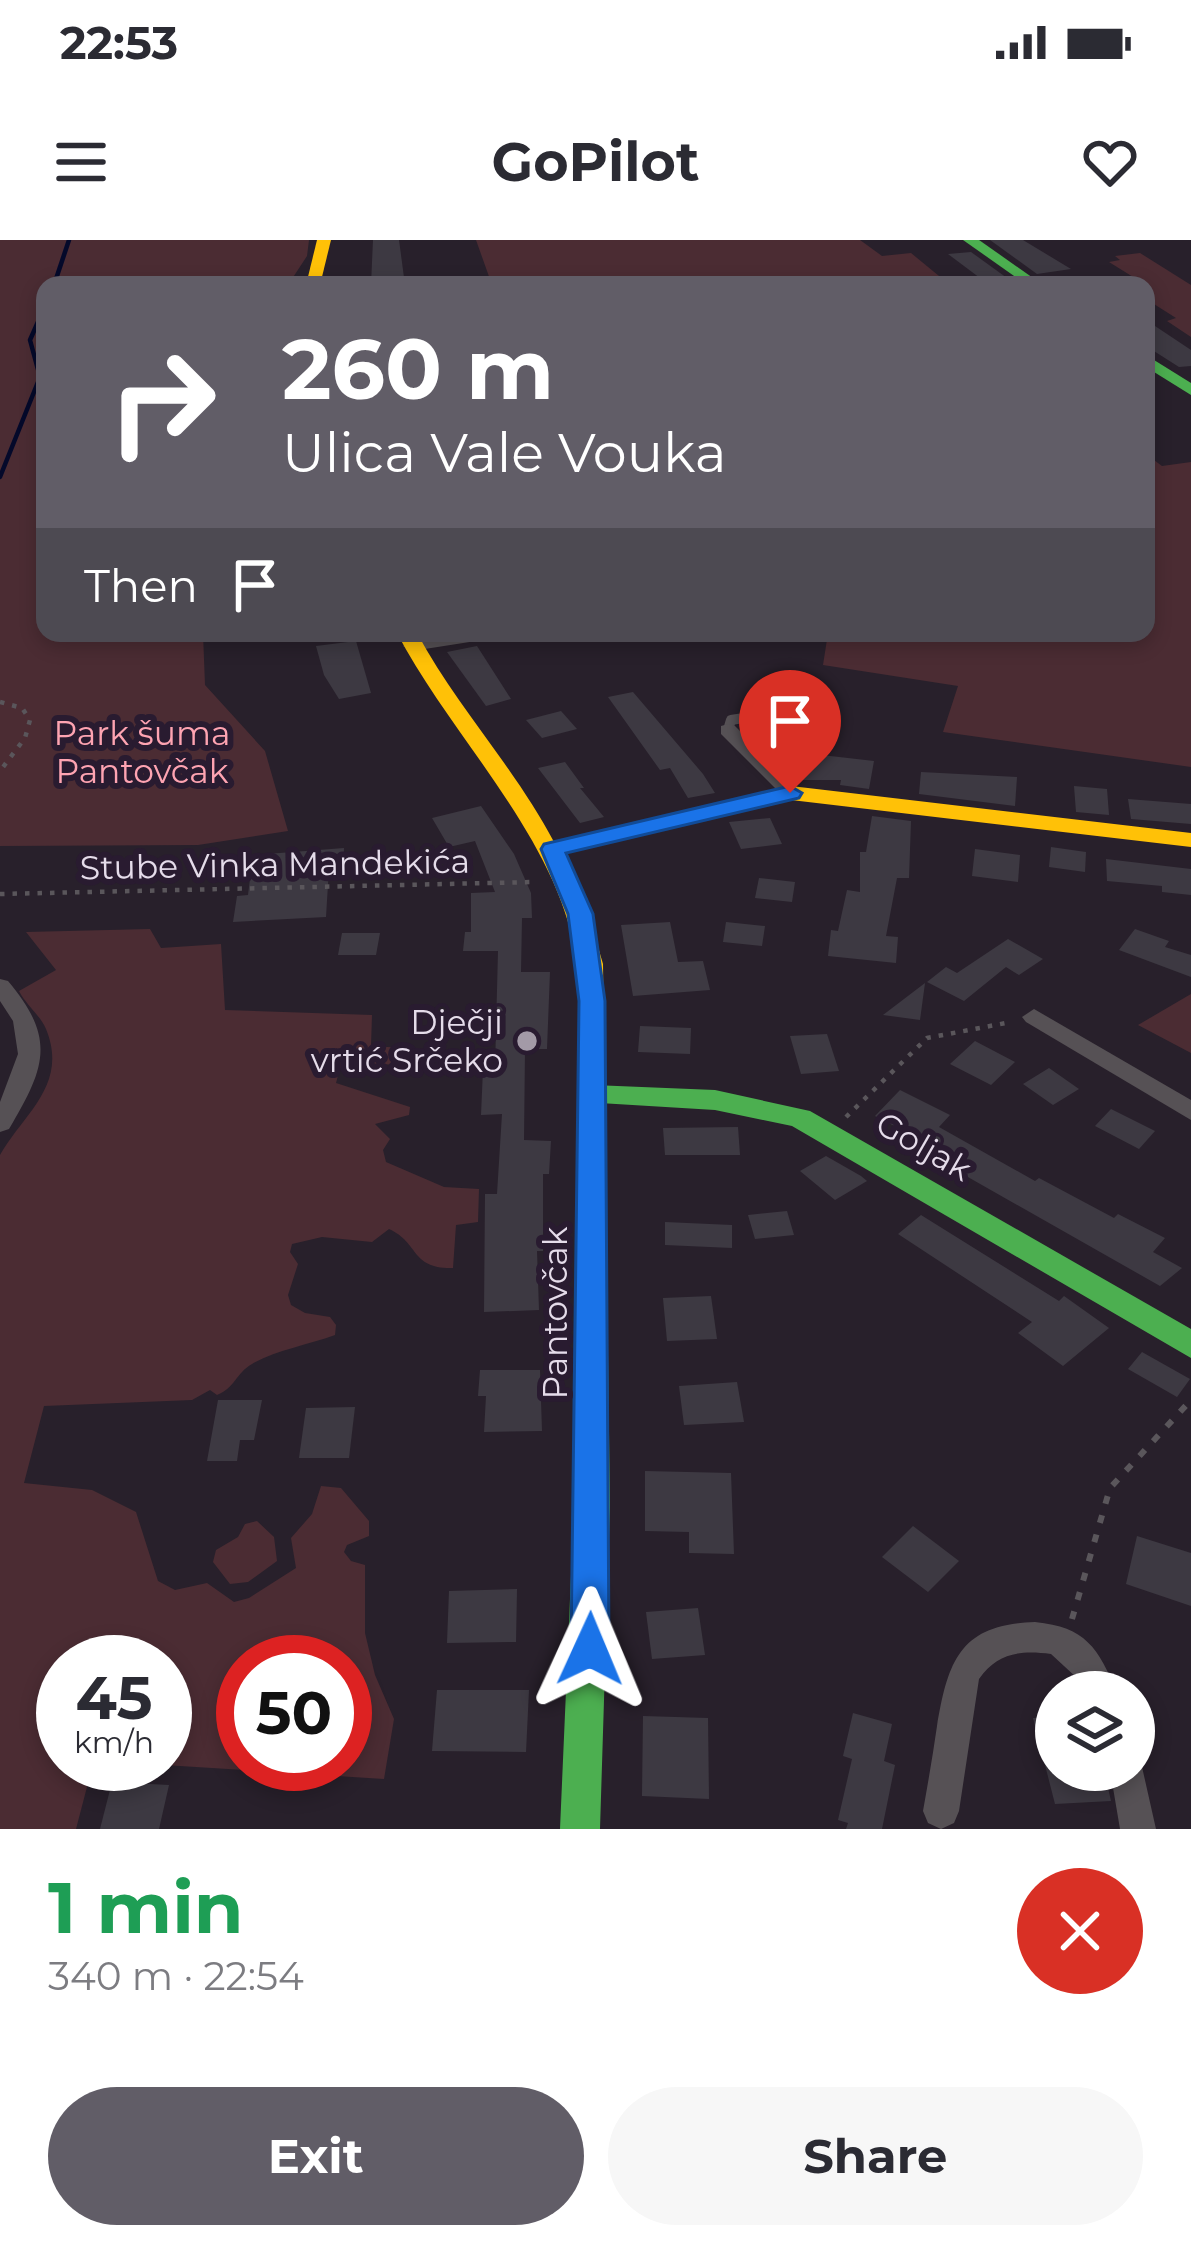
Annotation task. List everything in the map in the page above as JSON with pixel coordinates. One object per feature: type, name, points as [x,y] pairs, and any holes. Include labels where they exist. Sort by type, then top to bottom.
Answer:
[{"type":"main road","points":[[315,276],[324,240]]},
{"type":"main road","points":[[970,240],[1023,276]]},
{"type":"main road","points":[[1155,366],[1191,390]]},
{"type":"main road","name":"Pantovčak","points":[[411,642],[427,674],[553,849],[574,895],[590,964],[592,1507],[580,1829]]},
{"type":"main road","points":[[553,849],[790,793],[1191,840]]},
{"type":"main road","name":"Goljak","points":[[593,1095],[716,1100],[800,1118],[1191,1345]]},
{"type":"street","points":[[728,730],[790,793]]},
{"type":"street","points":[[0,986],[28,1024],[33,1054],[21,1089],[0,1123]]},
{"type":"street","points":[[1034,1017],[1191,1111]]},
{"type":"street","points":[[941,1811],[968,1662],[980,1648],[1022,1637],[1066,1642],[1091,1671]]},
{"type":"street","points":[[1132,1791],[1138,1829]]},
{"type":"lane","points":[[728,730],[731,720],[781,712],[791,736]]},
{"type":"path","points":[[0,702],[22,709],[30,720],[25,738],[0,772]]},
{"type":"path","name":"Stube Vinka Mandekića","points":[[0,894],[550,882]]},
{"type":"path","points":[[831,1134],[927,1038],[1034,1017]]},
{"type":"path","points":[[1066,1642],[1110,1488],[1191,1400]]},
{"type":"green space","name":"Park šuma Pantovčak","points":[[0,240],[309,240],[307,256],[294,276],[36,276],[36,642],[203,642],[205,685],[265,751],[288,831],[198,845],[0,846]]},
{"type":"green space","points":[[476,240],[860,240],[882,256],[911,253],[939,276],[489,276]]},
{"type":"green space","points":[[1140,253],[1191,285],[1191,337],[1167,321],[1176,318],[1155,305],[1155,276],[1132,276],[1109,262],[1120,260],[1115,256]]},
{"type":"green space","points":[[1155,461],[1162,466],[1191,462],[1191,767],[943,732],[958,686],[823,665],[827,642],[1155,642]]},
{"type":"green space","points":[[150,929],[161,948],[221,944],[225,1010],[372,1015],[371,1046],[421,1049],[420,1066],[358,1063],[340,1068],[336,1083],[410,1107],[409,1115],[375,1124],[390,1139],[383,1150],[386,1162],[444,1187],[479,1189],[478,1222],[456,1225],[453,1268],[422,1260],[389,1229],[372,1242],[322,1237],[292,1244],[290,1252],[298,1264],[288,1295],[291,1305],[330,1317],[336,1325],[335,1335],[261,1359],[217,1395],[210,1390],[192,1400],[44,1406],[24,1483],[92,1490],[136,1512],[158,1581],[175,1590],[207,1583],[234,1602],[249,1598],[296,1568],[291,1538],[312,1514],[321,1486],[341,1488],[369,1521],[369,1536],[347,1545],[344,1552],[351,1561],[365,1565],[365,1635],[216,1635],[216,1768],[192,1767],[192,1635],[36,1635],[36,1791],[86,1791],[76,1829],[0,1829],[0,1155],[40,1098],[52,1067],[46,1029],[19,991],[56,970],[26,932]]},
{"type":"green space","points":[[1191,994],[1191,1053],[1138,1025]]},
{"type":"green space","points":[[257,1521],[274,1537],[277,1561],[248,1582],[230,1584],[213,1562],[216,1550],[238,1537],[245,1524]]},
{"type":"green space","points":[[372,1662],[394,1719],[384,1779],[372,1778]]},
{"type":"building","points":[[373,240],[399,240],[404,276],[371,276]]},
{"type":"building","points":[[990,240],[1023,240],[1071,269],[1037,274]]},
{"type":"building","points":[[971,252],[1004,276],[977,276],[948,254]]},
{"type":"building","points":[[1155,326],[1191,350],[1191,366],[1179,367],[1155,352]]},
{"type":"building","points":[[356,642],[371,693],[339,699],[324,675],[316,646]]},
{"type":"building","points":[[477,646],[511,699],[486,706],[447,652]]},
{"type":"building","points":[[633,692],[715,793],[688,798],[670,768],[660,770],[608,697]]},
{"type":"building","points":[[561,711],[577,729],[542,738],[526,720]]},
{"type":"building","points":[[806,740],[813,754],[874,761],[869,789],[840,785],[841,780],[795,780],[775,743],[791,746]]},
{"type":"building","points":[[565,762],[604,817],[580,823],[538,768]]},
{"type":"building","points":[[921,772],[1017,777],[1015,806],[919,794]]},
{"type":"building","points":[[1074,786],[1107,789],[1109,815],[1076,812]]},
{"type":"building","points":[[1128,799],[1191,804],[1191,824],[1131,819]]},
{"type":"building","points":[[481,806],[514,854],[531,893],[532,918],[522,918],[521,972],[550,972],[547,1049],[525,1049],[524,1140],[551,1141],[549,1174],[543,1174],[543,1251],[537,1251],[539,1310],[484,1312],[485,1194],[497,1194],[502,1114],[481,1115],[483,1069],[495,1069],[498,951],[463,951],[465,932],[471,932],[471,893],[495,892],[475,841],[449,847],[432,818]]},
{"type":"building","points":[[872,816],[911,821],[909,878],[897,878],[886,936],[898,937],[896,963],[828,956],[831,930],[838,931],[847,890],[860,892],[860,852],[866,852]]},
{"type":"building","points":[[770,818],[782,844],[741,849],[729,822]]},
{"type":"building","points":[[1051,847],[1086,852],[1085,872],[1049,867]]},
{"type":"building","points":[[344,848],[343,868],[329,868],[326,917],[233,922],[237,896],[248,895],[253,855]]},
{"type":"building","points":[[975,849],[1020,855],[1018,882],[972,876]]},
{"type":"building","points":[[1106,859],[1191,869],[1191,895],[1162,892],[1162,886],[1107,881]]},
{"type":"building","points":[[759,878],[795,882],[792,902],[755,898]]},
{"type":"building","points":[[670,922],[678,962],[703,961],[710,990],[633,996],[621,925]]},
{"type":"building","points":[[726,922],[765,926],[762,946],[723,942]]},
{"type":"building","points":[[1135,929],[1169,941],[1165,947],[1191,955],[1191,977],[1119,950]]},
{"type":"building","points":[[342,933],[380,933],[376,955],[338,955]]},
{"type":"building","points":[[1008,939],[1043,959],[1019,975],[1006,967],[964,1001],[927,982],[946,967],[957,973]]},
{"type":"building","points":[[925,983],[920,1020],[883,1015]]},
{"type":"building","points":[[640,1026],[691,1028],[690,1054],[638,1052]]},
{"type":"building","points":[[827,1034],[839,1071],[801,1074],[790,1036]]},
{"type":"building","points":[[975,1041],[1015,1062],[991,1085],[950,1064]]},
{"type":"building","points":[[1049,1068],[1079,1089],[1053,1105],[1023,1084]]},
{"type":"building","points":[[900,1090],[950,1115],[939,1127],[1035,1181],[1039,1178],[1114,1218],[1118,1214],[1165,1238],[1153,1252],[1182,1268],[1160,1286],[945,1164],[953,1156],[875,1116]]},
{"type":"building","points":[[1111,1109],[1155,1131],[1139,1149],[1095,1126]]},
{"type":"building","points":[[738,1127],[740,1155],[665,1155],[663,1128]]},
{"type":"building","points":[[826,1156],[867,1181],[835,1200],[800,1171]]},
{"type":"building","points":[[787,1211],[794,1235],[755,1239],[748,1215]]},
{"type":"building","points":[[921,1215],[1059,1301],[1064,1296],[1109,1328],[1063,1366],[1018,1333],[1032,1322],[898,1234]]},
{"type":"building","points":[[665,1222],[732,1225],[732,1248],[665,1245]]},
{"type":"building","points":[[711,1296],[717,1339],[667,1341],[663,1298]]},
{"type":"building","points":[[1142,1352],[1190,1379],[1177,1397],[1128,1369]]},
{"type":"building","points":[[480,1370],[540,1370],[542,1431],[484,1432],[486,1396],[478,1396]]},
{"type":"building","points":[[737,1382],[744,1422],[684,1425],[679,1386]]},
{"type":"building","points":[[218,1400],[262,1400],[254,1440],[240,1440],[237,1461],[207,1461]]},
{"type":"building","points":[[355,1407],[349,1458],[299,1458],[306,1408]]},
{"type":"building","points":[[645,1471],[731,1473],[734,1554],[689,1553],[689,1532],[645,1531]]},
{"type":"building","points":[[913,1526],[959,1561],[928,1592],[882,1557]]},
{"type":"building","points":[[1137,1536],[1191,1553],[1191,1606],[1126,1584]]},
{"type":"building","points":[[517,1589],[516,1642],[447,1643],[449,1591]]},
{"type":"building","points":[[698,1608],[705,1655],[652,1659],[646,1612]]},
{"type":"building","points":[[437,1690],[529,1690],[526,1752],[432,1751]]},
{"type":"building","points":[[853,1713],[892,1724],[884,1761],[895,1765],[882,1829],[846,1829],[848,1823],[838,1820],[852,1759],[843,1756]]},
{"type":"building","points":[[643,1716],[708,1718],[709,1799],[642,1796]]},
{"type":"building","points":[[110,1791],[168,1791],[159,1829],[100,1829]]},
{"type":"building","points":[[1052,1791],[1109,1791],[1111,1801],[1055,1804]]},
{"type":"waterway","points":[[57,276],[69,240]]},
{"type":"waterway","points":[[36,326],[30,340],[36,362]]},
{"type":"waterway","points":[[0,477],[36,387]]},
{"type":"traffic: fast","points":[[970,240],[1023,276]]},
{"type":"traffic: fast","points":[[1155,366],[1191,390]]},
{"type":"traffic: fast","points":[[593,1095],[715,1100],[800,1118],[1191,1345]]},
{"type":"traffic: fast","points":[[580,1829],[592,1507],[591,1124]]},
{"type":"traffic: slow","points":[[315,276],[324,240]]},
{"type":"traffic: slow","points":[[412,642],[435,686],[529,816],[572,899],[590,964],[591,1124]]},
{"type":"traffic: slow","points":[[553,849],[791,793],[1191,840]]},
{"type":"place","name":"Dječji vrtić Srčeko","points":[[527,1041]]},
{"type":"route","points":[[590,1649],[592,1001],[580,914],[553,849],[790,793]]}]
